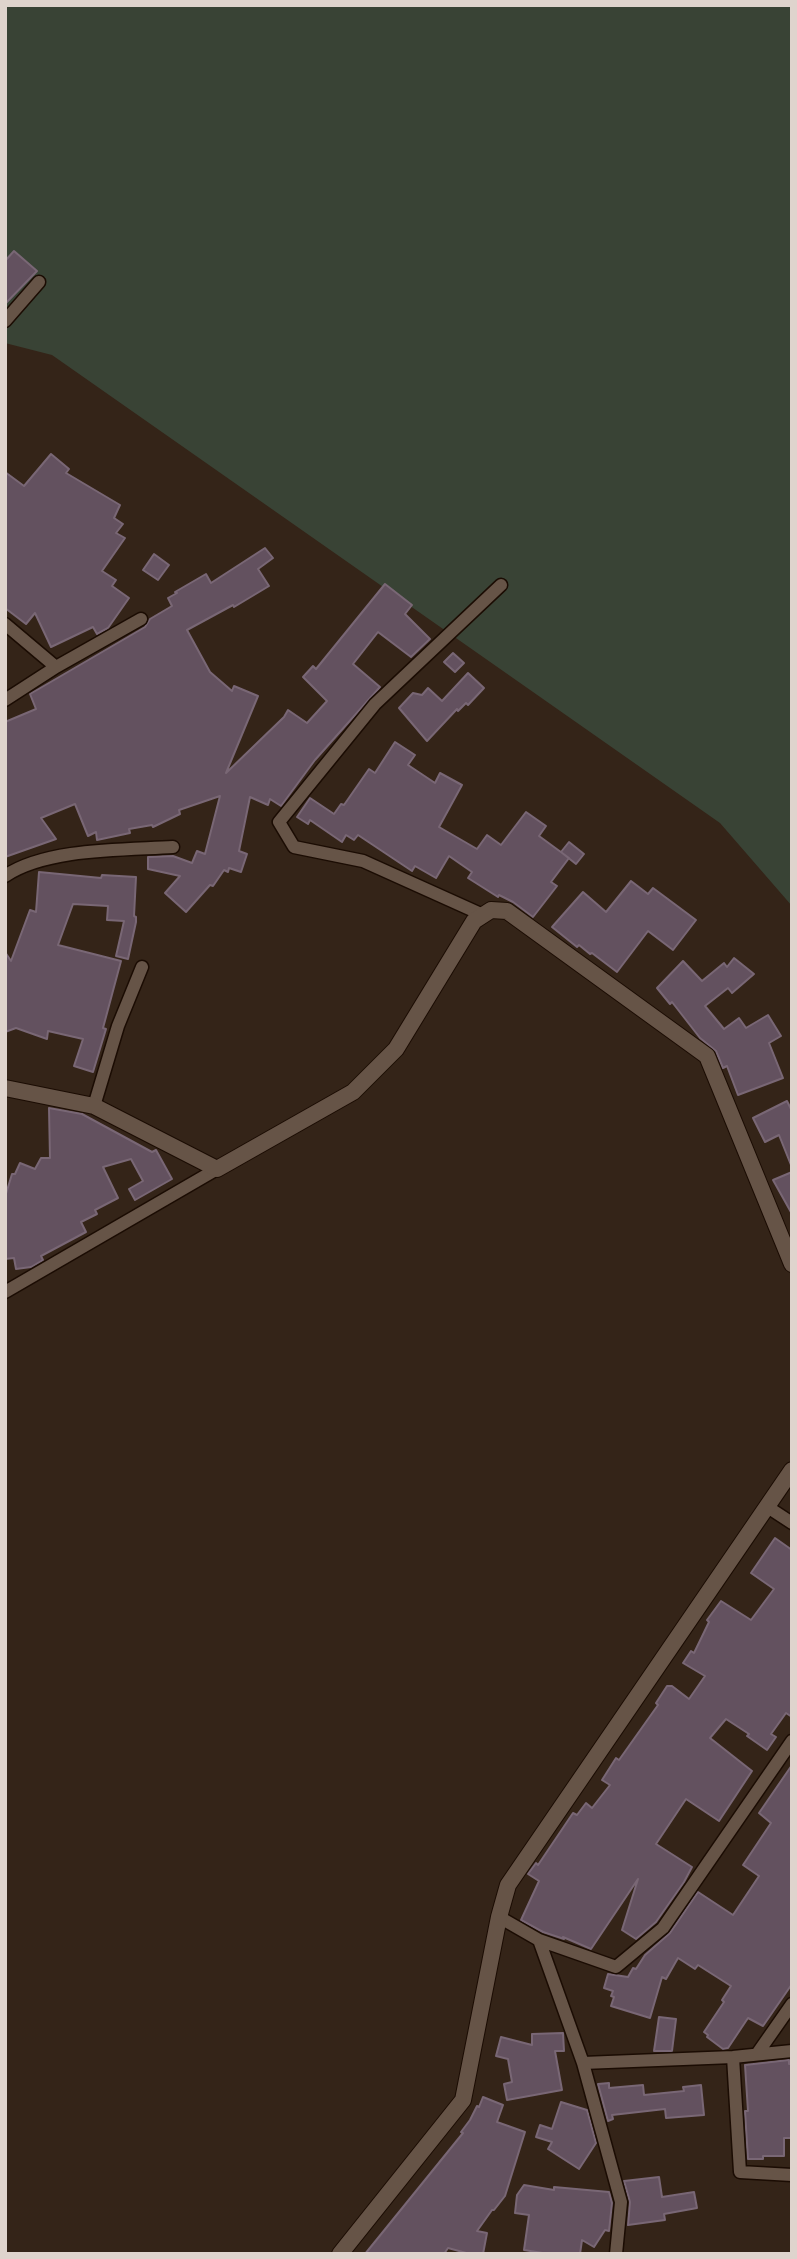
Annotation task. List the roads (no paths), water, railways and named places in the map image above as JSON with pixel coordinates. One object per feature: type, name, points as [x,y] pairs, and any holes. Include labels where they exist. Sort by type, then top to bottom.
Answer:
[{"type":"street","points":[[5,321],[39,282]]},
{"type":"street","points":[[483,915],[363,861],[294,847],[279,822],[374,704],[501,585]]},
{"type":"street","points":[[5,700],[56,667],[141,619]]},
{"type":"street","points":[[5,624],[56,667]]},
{"type":"street","points":[[5,876],[14,870],[72,853],[173,847]]},
{"type":"street","points":[[5,1292],[353,1092],[396,1049],[474,921],[491,910],[507,911],[707,1056],[788,1241],[792,1264]]},
{"type":"street","points":[[94,1106],[118,1026],[142,967]]},
{"type":"street","points":[[5,1088],[94,1106],[217,1169]]},
{"type":"street","points":[[341,2254],[463,2100],[499,1917],[508,1885],[792,1470]]},
{"type":"street","points":[[766,1506],[792,1523]]},
{"type":"street","points":[[499,1917],[539,1940],[617,1967],[663,1928],[792,1741]]},
{"type":"street","points":[[539,1940],[583,2063],[621,2202],[616,2254]]},
{"type":"street","points":[[757,2054],[792,2004]]},
{"type":"street","points":[[583,2063],[733,2057],[792,2051]]},
{"type":"street","points":[[733,2057],[740,2172],[792,2175]]}]
